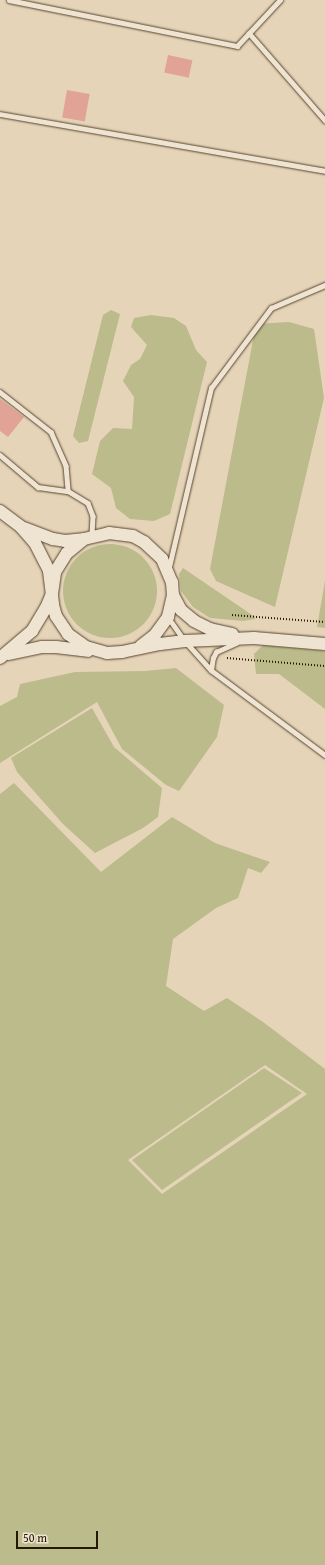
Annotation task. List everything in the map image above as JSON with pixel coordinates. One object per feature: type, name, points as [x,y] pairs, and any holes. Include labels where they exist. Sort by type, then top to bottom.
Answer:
[{"type":"main road","points":[[0,511],[21,527],[35,543],[49,571],[56,616],[68,634],[86,647],[107,653]]},
{"type":"main road","points":[[21,527],[53,539],[65,541],[88,538],[108,533],[133,536],[154,550],[168,570],[173,595],[181,610],[194,621],[210,629],[254,638],[325,644]]},
{"type":"main road","points":[[3,656],[32,631],[52,594],[52,583],[60,562],[71,549],[88,538]]},
{"type":"main road","points":[[136,648],[155,635],[168,617],[173,595]]},
{"type":"main road","points":[[3,656],[27,649],[56,647],[107,653],[122,652],[136,648],[184,641],[254,638]]},
{"type":"lane","points":[[9,0],[237,46],[280,0]]},
{"type":"lane","points":[[249,33],[325,120]]},
{"type":"lane","points":[[0,114],[325,171]]},
{"type":"lane","points":[[168,570],[211,388],[271,308],[325,285]]},
{"type":"lane","points":[[0,392],[51,432],[66,466],[68,491]]},
{"type":"lane","points":[[0,455],[38,487],[68,491],[88,503],[93,516],[88,538]]},
{"type":"lane","points":[[168,617],[184,641],[211,670],[325,755]]},
{"type":"lane","points":[[211,670],[213,658],[216,652],[229,645],[254,638]]},
{"type":"path","points":[[232,615],[325,622]]},
{"type":"path","points":[[227,658],[325,666]]},
{"type":"green space","points":[[111,310],[120,314],[88,441],[79,443],[73,436],[103,315]]},
{"type":"green space","points":[[151,315],[174,318],[186,326],[196,350],[207,362],[170,514],[154,521],[130,519],[116,508],[111,488],[92,474],[100,441],[113,428],[132,429],[134,397],[123,381],[131,365],[140,359],[147,345],[131,327],[134,318]]},
{"type":"green space","points":[[289,322],[314,329],[324,398],[275,607],[216,581],[210,569],[256,324]]},
{"type":"green space","points":[[110,544],[128,548],[143,558],[153,573],[157,591],[153,609],[143,624],[128,634],[110,638],[92,634],[77,624],[67,609],[63,591],[67,573],[77,558],[92,548]]},
{"type":"green space","points":[[183,568],[255,617],[255,619],[243,621],[210,618],[193,607],[181,591],[179,574]]},
{"type":"green space","points":[[325,580],[325,628],[317,627]]},
{"type":"green space","points":[[263,645],[325,651],[325,709],[279,674],[256,674],[254,654]]},
{"type":"green space","points":[[176,668],[224,705],[217,737],[179,791],[166,785],[122,749],[97,702],[0,763],[0,706],[17,697],[20,684],[75,672],[145,671]]},
{"type":"green space","points":[[92,708],[114,747],[162,788],[158,817],[143,828],[95,853],[63,824],[17,772],[11,758]]},
{"type":"green space","points":[[14,783],[101,872],[172,817],[215,843],[270,862],[261,873],[248,868],[238,898],[216,908],[173,939],[166,986],[204,1011],[227,998],[263,1022],[325,1069],[325,1565],[0,1565],[0,794]],"holes":[[[265,1065],[307,1094],[162,1194],[128,1160]]]},
{"type":"green space","points":[[264,1068],[302,1093],[162,1190],[132,1160]]},
{"type":"building","points":[[168,55],[192,60],[189,78],[164,73]]},
{"type":"building","points":[[67,90],[90,94],[85,122],[62,118]]},
{"type":"building","points":[[0,399],[24,417],[8,437],[0,431]]}]
